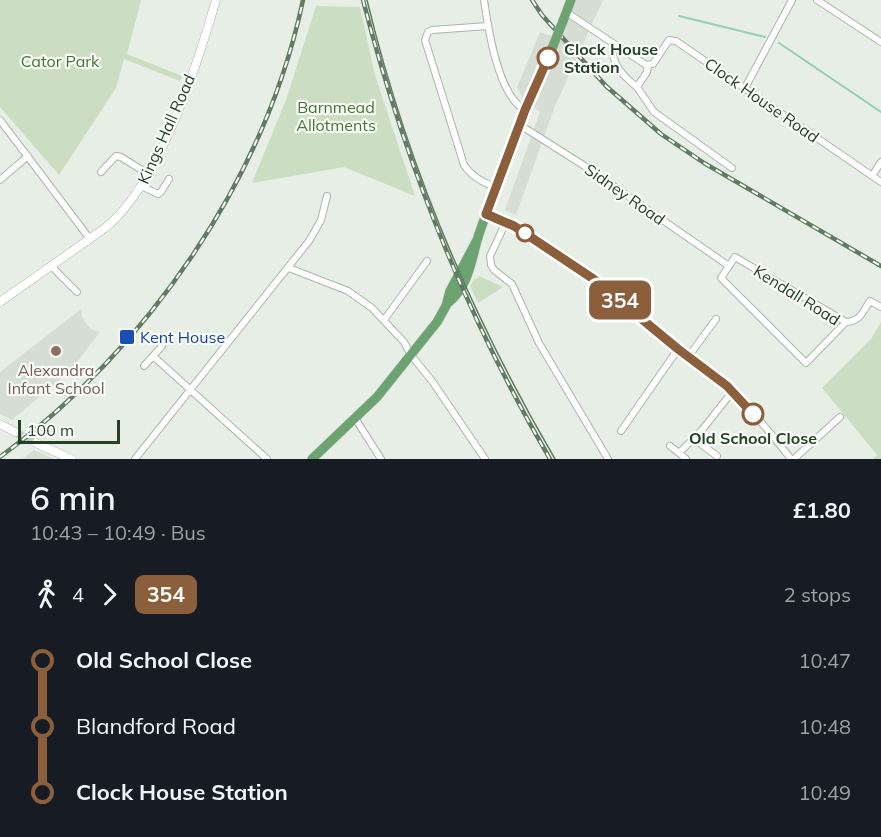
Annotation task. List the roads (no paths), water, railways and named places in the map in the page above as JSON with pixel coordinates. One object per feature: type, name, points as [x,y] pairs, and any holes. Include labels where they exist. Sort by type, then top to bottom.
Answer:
[{"type":"main road","points":[[312,459],[377,397],[439,319],[448,303],[457,296],[467,276],[486,214],[525,110],[571,0]]},
{"type":"street","name":"Kings Hall Road","points":[[0,302],[115,220],[141,186],[189,82],[216,0]]},
{"type":"street","points":[[484,0],[488,26],[504,81],[515,102],[525,110]]},
{"type":"street","points":[[745,88],[792,0]]},
{"type":"street","points":[[817,0],[881,42]]},
{"type":"street","points":[[564,17],[577,18],[614,45],[648,65]]},
{"type":"street","points":[[488,26],[432,30],[428,32],[425,40],[464,165],[477,179],[496,187]]},
{"type":"street","name":"Clock House Road","points":[[637,87],[647,72],[648,65],[652,64],[669,40],[673,40],[881,182]]},
{"type":"street","points":[[614,45],[613,57],[619,69],[637,87],[654,112],[732,168]]},
{"type":"street","points":[[0,120],[90,239]]},
{"type":"street","name":"Sidney Road","points":[[520,125],[583,165],[729,266]]},
{"type":"street","points":[[0,180],[28,156]]},
{"type":"street","points":[[101,172],[116,156],[148,174]]},
{"type":"street","points":[[872,176],[881,162]]},
{"type":"street","points":[[141,186],[158,194],[169,179]]},
{"type":"street","points":[[135,459],[309,241],[321,219],[327,196]]},
{"type":"street","points":[[486,214],[506,222],[592,278],[732,392],[791,459],[840,417]]},
{"type":"street","points":[[506,222],[490,256],[491,265],[512,284],[539,343],[608,459]]},
{"type":"street","name":"Kendall Road","points":[[735,257],[846,322],[806,363],[721,278],[729,266],[735,257]]},
{"type":"street","points":[[384,320],[427,261]]},
{"type":"street","points":[[51,266],[76,292]]},
{"type":"street","points":[[289,268],[348,291],[372,308],[404,342],[484,459]]},
{"type":"street","points":[[846,322],[854,322],[858,319],[870,301],[881,307]]},
{"type":"street","points":[[688,357],[716,319]]},
{"type":"street","points":[[144,366],[162,346]]},
{"type":"street","points":[[621,431],[678,349]]},
{"type":"street","points":[[153,356],[267,459]]},
{"type":"street","points":[[678,453],[702,430],[732,392]]},
{"type":"street","points":[[355,418],[381,459]]},
{"type":"street","points":[[0,424],[15,432]]},
{"type":"street","points":[[693,438],[717,456]]},
{"type":"street","points":[[36,442],[71,459]]},
{"type":"street","points":[[670,446],[686,459]]},
{"type":"waterway","points":[[679,16],[765,37]]},
{"type":"waterway","points":[[779,43],[881,112]]},
{"type":"tunnel","points":[[15,432],[36,443]]},
{"type":"tram line","points":[[367,0],[401,120],[444,236],[496,349],[555,459]]},
{"type":"railway","points":[[0,457],[54,414],[104,365],[150,312],[192,256],[229,195],[260,132],[285,67],[303,0]]},
{"type":"railway","points":[[363,0],[398,120],[440,236],[491,349],[550,459]]},
{"type":"railway","points":[[532,0],[542,15],[606,86],[661,134],[704,163],[881,266]]},
{"type":"place","name":"Clock House Station","points":[[548,58]]},
{"type":"place","name":"Kent House","points":[[127,337]]},
{"type":"place","name":"Alexandra Infant School","points":[[56,351]]},
{"type":"place","name":"Old School Close","points":[[753,414]]},
{"type":"park label","name":"Cator Park","points":[[60,61]]},
{"type":"park label","name":"Barnmead Allotments","points":[[336,116]]}]
